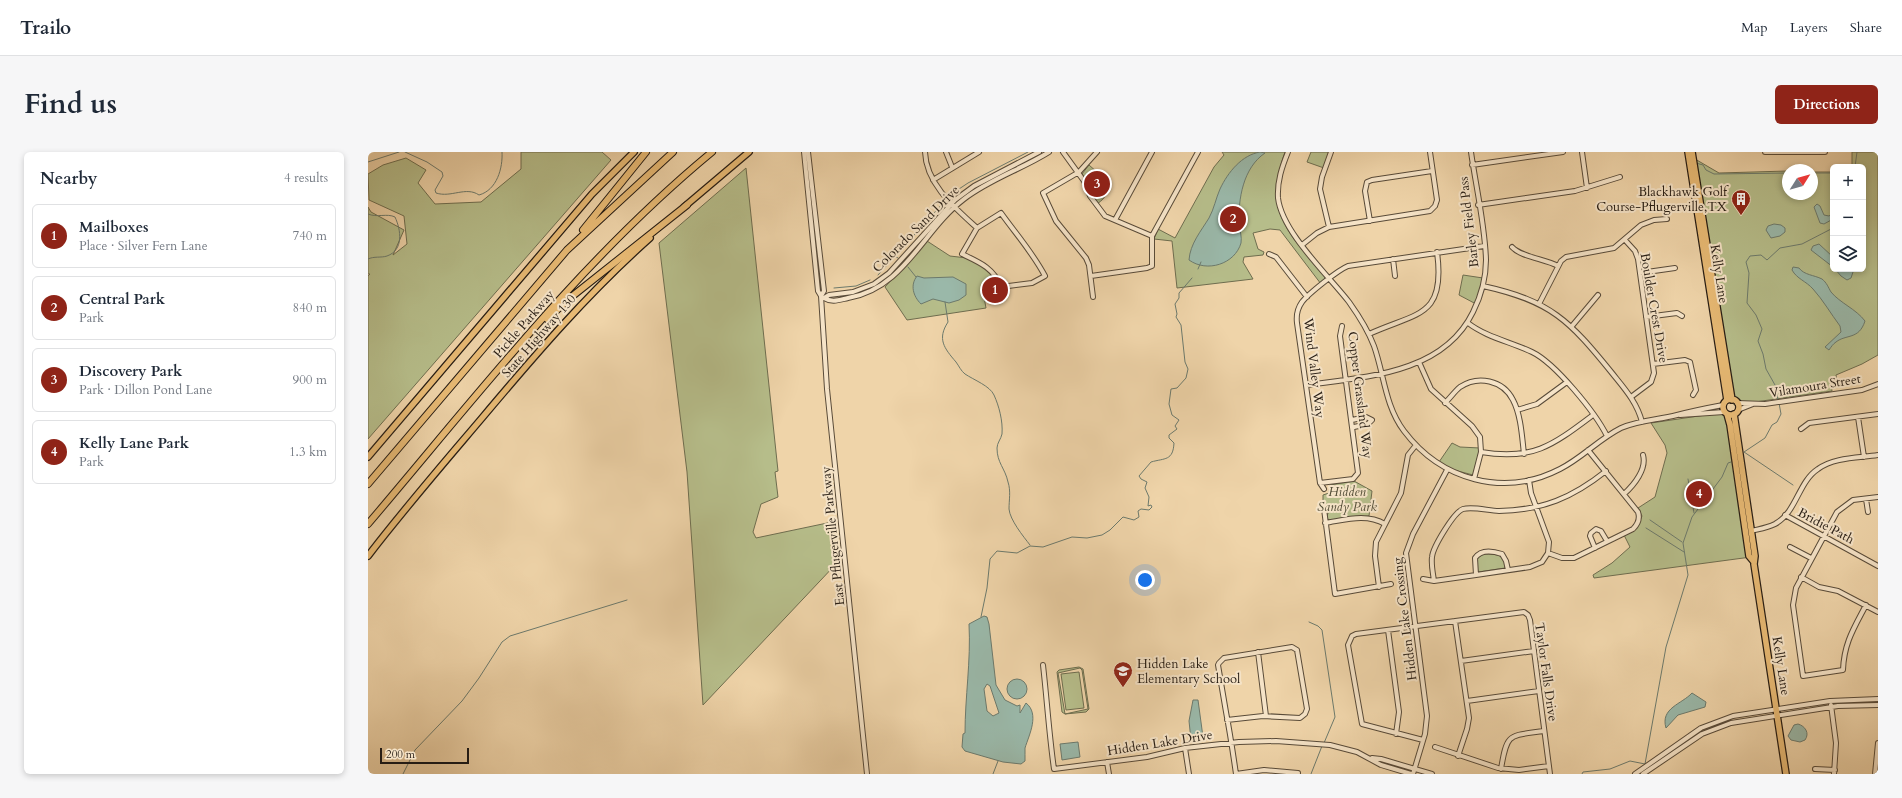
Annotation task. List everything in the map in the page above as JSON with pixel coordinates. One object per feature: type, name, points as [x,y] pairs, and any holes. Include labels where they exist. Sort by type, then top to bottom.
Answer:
[{"type":"highway","points":[[567,250],[646,152]]},
{"type":"highway","name":"Pickle Parkway","points":[[368,484],[567,250],[673,152]]},
{"type":"highway","name":"Pickle Parkway","points":[[368,524],[584,271],[632,223],[712,152]]},
{"type":"highway","points":[[528,336],[570,298],[687,205]]},
{"type":"main road","points":[[368,457],[588,199],[634,152]]},
{"type":"main road","name":"State Highway 130","points":[[368,556],[416,495],[580,305],[611,272],[749,152]]},
{"type":"main road","name":"Kelly Lane","points":[[1688,152],[1730,402],[1736,412],[1755,556],[1754,562],[1786,774]]},
{"type":"main road","name":"Kelly Lane","points":[[1692,152],[1730,402],[1726,413],[1730,425],[1750,556],[1754,562]]},
{"type":"main road","points":[[1726,413],[1736,412]]},
{"type":"street","name":"East Pflugerville Parkway","points":[[804,152],[818,291],[822,298]]},
{"type":"street","name":"East Pflugerville Parkway","points":[[808,152],[824,291],[822,298],[827,389],[867,774]]},
{"type":"street","points":[[925,152],[929,172],[933,180],[976,228]]},
{"type":"street","points":[[946,152],[952,167]]},
{"type":"street","points":[[933,180],[952,167],[974,157],[979,152]]},
{"type":"street","name":"Colorado Sand Drive","points":[[822,298],[829,295],[866,288],[882,278],[954,204],[974,186],[1039,152]]},
{"type":"street","name":"Colorado Sand Drive","points":[[954,204],[984,186],[1049,152]]},
{"type":"street","points":[[1063,152],[1078,172],[1097,207],[1105,216],[1152,236]]},
{"type":"street","points":[[1094,297],[1091,276],[1086,258],[1056,221],[1043,193],[1078,172],[1097,152]]},
{"type":"street","points":[[1115,220],[1152,152]]},
{"type":"street","points":[[1091,276],[1152,266],[1152,236],[1198,152]]},
{"type":"street","points":[[1288,152],[1280,173],[1278,199],[1286,223],[1357,313],[1369,334],[1375,347],[1388,399],[1396,419],[1416,445],[1426,455],[1447,470],[1474,479],[1489,482],[1511,483],[1529,480],[1560,469],[1607,436],[1622,428],[1642,422],[1678,415],[1726,413]]},
{"type":"street","points":[[1330,227],[1320,189],[1322,177],[1332,152]]},
{"type":"street","points":[[1302,245],[1317,233],[1330,227],[1430,211],[1435,206],[1437,200],[1430,152]]},
{"type":"street","name":"Barley Field Pass","points":[[1306,386],[1381,373],[1419,362],[1433,355],[1450,343],[1468,323],[1475,309],[1483,286],[1485,271],[1484,246],[1471,152]]},
{"type":"street","points":[[1472,165],[1563,152]]},
{"type":"street","points":[[1582,152],[1587,188]]},
{"type":"street","points":[[1765,152],[1824,152]]},
{"type":"street","points":[[1370,221],[1365,191],[1367,182],[1432,171]]},
{"type":"street","points":[[1478,205],[1587,188],[1620,177]]},
{"type":"street","points":[[808,193],[812,204],[814,227],[818,232]]},
{"type":"street","points":[[1001,213],[1037,261],[1045,276],[1032,283],[1001,287],[998,278],[988,267],[962,254],[976,228],[1001,213]]},
{"type":"street","points":[[1539,304],[1558,266],[1563,259],[1569,255],[1610,249],[1618,246],[1641,225],[1654,220],[1667,219]]},
{"type":"street","name":"Boulder Crest Drive","points":[[1625,240],[1635,251],[1640,273],[1654,373],[1653,379],[1631,397]]},
{"type":"street","name":"Wind Valley Way","points":[[1324,489],[1320,483],[1296,316],[1302,302],[1329,279],[1348,266],[1484,246]]},
{"type":"street","points":[[1512,247],[1519,253],[1540,258],[1558,266]]},
{"type":"street","points":[[1369,334],[1418,315],[1428,307],[1436,294],[1440,282],[1437,252]]},
{"type":"street","points":[[1269,254],[1276,257],[1307,297]]},
{"type":"street","points":[[1393,259],[1395,276]]},
{"type":"street","points":[[1640,273],[1675,268]]},
{"type":"street","points":[[1483,286],[1508,292],[1539,304],[1572,326],[1587,341],[1631,397],[1639,410],[1642,422]]},
{"type":"street","points":[[1572,326],[1598,295]]},
{"type":"street","points":[[1646,317],[1677,313],[1682,316]]},
{"type":"street","points":[[1468,323],[1478,329],[1540,356],[1554,367],[1593,414],[1607,436]]},
{"type":"street","name":"Copper Grassland Way","points":[[1320,483],[1353,479],[1358,473],[1354,427],[1340,336],[1342,326]]},
{"type":"street","points":[[1653,364],[1684,360],[1690,362],[1696,390],[1693,395]]},
{"type":"street","points":[[1419,362],[1432,389],[1445,403],[1477,431],[1480,437],[1481,452],[1474,479]]},
{"type":"street","points":[[1445,403],[1459,388],[1471,382],[1484,380],[1504,388],[1513,400],[1517,410],[1524,454]]},
{"type":"street","points":[[1517,410],[1537,404],[1567,382]]},
{"type":"street","name":"Vilamoura Street","points":[[1678,415],[1730,402],[1765,404],[1862,390],[1878,384]]},
{"type":"street","name":"Vilamoura Street","points":[[1736,412],[1753,404]]},
{"type":"street","points":[[1481,452],[1506,455],[1524,454],[1554,443],[1593,414]]},
{"type":"street","points":[[1801,429],[1809,424],[1878,414]]},
{"type":"street","points":[[1858,416],[1864,457]]},
{"type":"street","points":[[1352,420],[1366,417],[1372,420],[1368,424],[1354,427]]},
{"type":"street","points":[[1379,588],[1375,549],[1385,524],[1401,493],[1408,455],[1416,445]]},
{"type":"street","points":[[1548,553],[1569,559],[1633,529],[1639,520],[1638,512],[1588,450]]},
{"type":"street","points":[[1624,494],[1636,482],[1641,467],[1643,454]]},
{"type":"street","points":[[1751,531],[1770,526],[1785,515],[1806,481],[1818,468],[1830,463],[1878,455]]},
{"type":"street","name":"Hidden Lake Crossing","points":[[1412,774],[1415,769],[1423,740],[1427,716],[1414,626],[1406,554],[1413,534],[1447,470]]},
{"type":"street","points":[[1434,581],[1432,562],[1434,550],[1460,511],[1467,508],[1512,510],[1536,507],[1570,496],[1583,489],[1606,471]]},
{"type":"street","points":[[1423,579],[1434,581],[1476,575],[1536,565],[1542,562],[1548,553],[1549,542],[1536,507],[1529,480]]},
{"type":"street","points":[[1866,605],[1847,641],[1843,654],[1843,670],[1803,676],[1792,605],[1796,588],[1823,536],[1841,507],[1853,500],[1878,497]]},
{"type":"street","points":[[1866,499],[1868,512]]},
{"type":"street","points":[[1324,509],[1335,594],[1379,588],[1391,584]]},
{"type":"street","name":"Bridie Path","points":[[1785,515],[1878,566]]},
{"type":"street","points":[[1325,523],[1363,517],[1378,520],[1385,524]]},
{"type":"street","points":[[1595,548],[1590,536],[1596,529],[1601,531],[1607,541]]},
{"type":"street","points":[[1790,547],[1811,558]]},
{"type":"street","points":[[1476,575],[1475,558],[1484,551],[1502,554],[1506,561],[1508,570]]},
{"type":"street","points":[[1801,578],[1819,586],[1838,591],[1878,612]]},
{"type":"street","name":"Taylor Falls Drive","points":[[1423,740],[1365,727],[1360,722],[1348,645],[1352,636],[1356,634],[1524,612],[1528,615],[1530,620],[1550,774]]},
{"type":"street","points":[[1455,621],[1467,701],[1468,726],[1458,756]]},
{"type":"street","points":[[1388,630],[1400,712],[1396,734]]},
{"type":"street","points":[[1227,720],[1266,716],[1300,718],[1305,714],[1307,709],[1297,650],[1292,647],[1258,652],[1224,658],[1219,663],[1227,720],[1236,774],[1254,770],[1279,773],[1298,773]]},
{"type":"street","points":[[1461,661],[1534,651]]},
{"type":"street","points":[[1258,652],[1266,704],[1266,716]]},
{"type":"street","name":"Hidden Lake Drive","points":[[1043,665],[1054,769],[1160,754],[1185,748],[1264,740],[1310,743],[1348,750],[1371,758],[1381,764],[1412,774]]},
{"type":"street","points":[[1467,701],[1539,691]]},
{"type":"street","points":[[1635,774],[1712,729],[1741,720],[1830,701],[1878,699]]},
{"type":"street","points":[[1815,769],[1834,772],[1836,743],[1830,701]]},
{"type":"street","points":[[1777,712],[1831,707],[1878,705]]},
{"type":"street","points":[[1501,769],[1505,746],[1509,739],[1516,735],[1544,731]]},
{"type":"street","points":[[1876,773],[1878,743]]},
{"type":"street","points":[[1435,747],[1458,756],[1501,769],[1519,770],[1549,766]]},
{"type":"street","points":[[1185,748],[1189,774]]},
{"type":"street","points":[[1643,774],[1671,752]]},
{"type":"street","name":"Hidden Lake Drive","points":[[1371,758],[1381,759],[1432,774]]},
{"type":"street","points":[[1107,762],[1109,774]]},
{"type":"green space","points":[[521,152],[602,152],[611,160],[368,439],[368,276],[370,274],[368,274],[368,207],[371,212],[404,230],[393,255],[407,244],[404,216],[369,200],[368,174],[383,165],[406,158],[426,170],[418,183],[435,204],[481,202],[521,169]]},
{"type":"green space","points":[[1222,152],[1285,152],[1279,173],[1277,191],[1278,206],[1290,234],[1325,277],[1325,280],[1321,284],[1280,230],[1270,229],[1253,233],[1258,249],[1264,252],[1263,255],[1244,257],[1243,262],[1253,279],[1177,288],[1172,241],[1154,239],[1158,229],[1175,238],[1214,167],[1224,155]]},
{"type":"green space","points":[[1311,152],[1330,152],[1324,168],[1307,162]]},
{"type":"green space","points":[[1852,152],[1878,152],[1878,355],[1862,364],[1836,375],[1837,382],[1831,384],[1832,391],[1734,405],[1695,159],[1719,173],[1782,171],[1782,200],[1818,200],[1818,172],[1830,172],[1830,272],[1866,272],[1866,164],[1852,164]]},
{"type":"green space","points":[[1089,165],[1107,181],[1106,194],[1097,204],[1082,174]]},
{"type":"green space","points":[[746,168],[778,471],[775,472],[778,497],[761,504],[753,532],[756,538],[832,522],[836,564],[703,705],[687,472],[659,243]]},
{"type":"green space","points":[[927,241],[950,256],[967,258],[983,266],[996,281],[998,291],[997,296],[984,297],[986,308],[907,320],[885,287]]},
{"type":"green space","points":[[1463,275],[1483,278],[1476,304],[1459,295]]},
{"type":"green space","points":[[1726,412],[1751,557],[1594,578],[1593,575],[1612,563],[1630,547],[1624,535],[1637,527],[1642,516],[1638,508],[1655,497],[1667,453],[1665,445],[1651,423]]},
{"type":"green space","points":[[1452,443],[1460,447],[1480,448],[1473,475],[1454,470],[1439,462]]},
{"type":"green space","name":"Hidden Sandy Park","points":[[1354,481],[1372,491],[1369,516],[1328,520],[1327,516],[1330,508],[1328,505],[1323,504],[1323,495],[1329,493],[1330,485]]},
{"type":"green space","points":[[1484,554],[1502,557],[1505,563],[1505,568],[1478,572],[1476,562],[1477,558]]},
{"type":"green space","points":[[1079,667],[1083,669],[1089,709],[1086,712],[1065,714],[1062,712],[1057,672],[1059,670]],"holes":[[[1080,668],[1082,670],[1088,709],[1065,714],[1058,673]]]},
{"type":"green space","points":[[1079,672],[1084,708],[1066,710],[1061,674]]},
{"type":"shaded area","points":[[1260,152],[1265,153],[1252,167],[1243,185],[1239,215],[1241,243],[1238,250],[1227,261],[1212,266],[1196,264],[1189,260],[1191,249],[1199,233],[1211,215],[1220,189],[1227,176],[1236,165],[1247,157]]},
{"type":"shaded area","points":[[1817,204],[1820,206],[1824,215],[1830,215],[1830,221],[1824,224],[1820,223],[1814,207]]},
{"type":"shaded area","points":[[1774,224],[1781,225],[1785,228],[1785,232],[1780,236],[1771,238],[1766,230],[1768,226]]},
{"type":"shaded area","points":[[1819,244],[1830,254],[1830,265],[1811,250],[1813,246]]},
{"type":"shaded area","points":[[1793,267],[1799,268],[1806,274],[1822,279],[1835,296],[1865,321],[1856,334],[1840,340],[1829,350],[1825,347],[1841,332],[1840,326],[1824,302],[1813,289],[1794,273],[1792,270]]},
{"type":"shaded area","points":[[1838,272],[1853,272],[1851,278],[1847,280]]},
{"type":"shaded area","points":[[917,276],[924,278],[953,277],[966,284],[966,295],[959,300],[949,303],[933,299],[921,304],[916,298],[913,290]]},
{"type":"shaded area","points":[[984,616],[987,617],[996,685],[1005,700],[1017,706],[1020,705],[1020,713],[1026,703],[1032,713],[1033,719],[1031,731],[1025,748],[1025,761],[1021,764],[1003,762],[965,751],[962,747],[963,734],[965,733],[969,624]],"holes":[[[987,684],[990,686],[999,713],[993,716],[987,711],[984,689]]]},
{"type":"shaded area","points":[[1017,679],[1024,682],[1027,689],[1024,696],[1017,699],[1010,696],[1007,689],[1010,682]]},
{"type":"shaded area","points":[[1692,693],[1706,702],[1705,707],[1678,715],[1666,728],[1665,721],[1669,711]]},
{"type":"shaded area","points":[[1193,700],[1198,700],[1203,737],[1191,740],[1189,721]]},
{"type":"shaded area","points":[[1798,724],[1805,728],[1807,732],[1805,740],[1800,742],[1791,740],[1788,736],[1794,725]]},
{"type":"shaded area","points":[[1078,742],[1080,757],[1062,760],[1060,744]]},
{"type":"waterway","points":[[368,162],[399,152]]},
{"type":"waterway","points":[[405,152],[427,162],[442,172],[443,176],[435,190],[436,193],[447,194],[469,192],[479,195],[490,188],[498,178],[502,152]]},
{"type":"waterway","points":[[953,193],[968,183],[1028,152]]},
{"type":"waterway","points":[[1855,164],[1857,152]]},
{"type":"waterway","points":[[1696,163],[1703,165],[1706,170],[1714,174],[1782,173]]},
{"type":"waterway","points":[[1818,173],[1830,173]]},
{"type":"waterway","points":[[878,275],[944,202]]},
{"type":"waterway","points":[[368,214],[375,216],[389,215],[395,217],[400,233],[399,244],[392,253],[385,257],[368,259]]},
{"type":"waterway","points":[[1778,400],[1775,385],[1766,369],[1763,354],[1758,341],[1762,329],[1756,315],[1747,303],[1749,273],[1746,262],[1750,256],[1761,255],[1767,260],[1780,248],[1802,244],[1830,230]]},
{"type":"waterway","points":[[893,255],[898,258]]},
{"type":"waterway","points":[[1198,269],[1201,262]]},
{"type":"waterway","points":[[908,267],[916,277]]},
{"type":"waterway","points":[[981,617],[987,588],[990,559],[997,551],[1017,553],[1030,546],[1043,547],[1072,537],[1087,538],[1102,535],[1110,530],[1123,517],[1134,520],[1139,517],[1138,511],[1141,509],[1149,510],[1152,507],[1151,505],[1148,506],[1149,497],[1145,488],[1147,482],[1139,476],[1151,462],[1167,458],[1172,453],[1174,443],[1169,438],[1169,435],[1177,429],[1175,426],[1179,420],[1172,415],[1169,404],[1171,389],[1177,388],[1186,378],[1188,369],[1185,362],[1181,325],[1176,317],[1177,314],[1175,304],[1179,298],[1179,293],[1192,278]]},
{"type":"waterway","points":[[834,288],[856,286],[870,280]]},
{"type":"waterway","points":[[945,302],[948,322],[943,333],[943,343],[945,348],[964,373],[992,392],[998,404],[1002,434],[997,446],[997,453],[1009,485],[1009,509],[1017,528],[1030,545]]},
{"type":"waterway","points":[[1779,403],[1781,414],[1777,422],[1772,425],[1765,438],[1744,452],[1793,485]]},
{"type":"waterway","points":[[1645,764],[1666,647],[1688,575],[1683,543],[1692,517],[1722,477],[1728,463],[1731,462]]},
{"type":"waterway","points":[[1688,479],[1694,513]]},
{"type":"waterway","points":[[1650,520],[1682,542]]},
{"type":"waterway","points":[[1646,528],[1684,552]]},
{"type":"waterway","points":[[403,774],[415,750],[462,701],[502,642],[510,636],[627,600]]},
{"type":"waterway","points":[[1309,622],[1318,626],[1322,630],[1335,717],[1324,743]]},
{"type":"waterway","points":[[1311,774],[1322,746]]},
{"type":"waterway","points":[[993,774],[998,761]]},
{"type":"waterway","points":[[1582,774],[1583,772],[1610,769],[1630,761],[1645,764]]},
{"type":"place","name":"Discovery Park","points":[[1097,184]]},
{"type":"place","name":"Blackhawk Golf Course-Pflugerville,TX","points":[[1741,216]]},
{"type":"place","name":"Central Park","points":[[1233,219]]},
{"type":"place","name":"Mailboxes","points":[[995,290]]},
{"type":"place","name":"Kelly Lane Park","points":[[1699,494]]},
{"type":"place","name":"Hidden Lake Elementary School","points":[[1123,688]]}]
